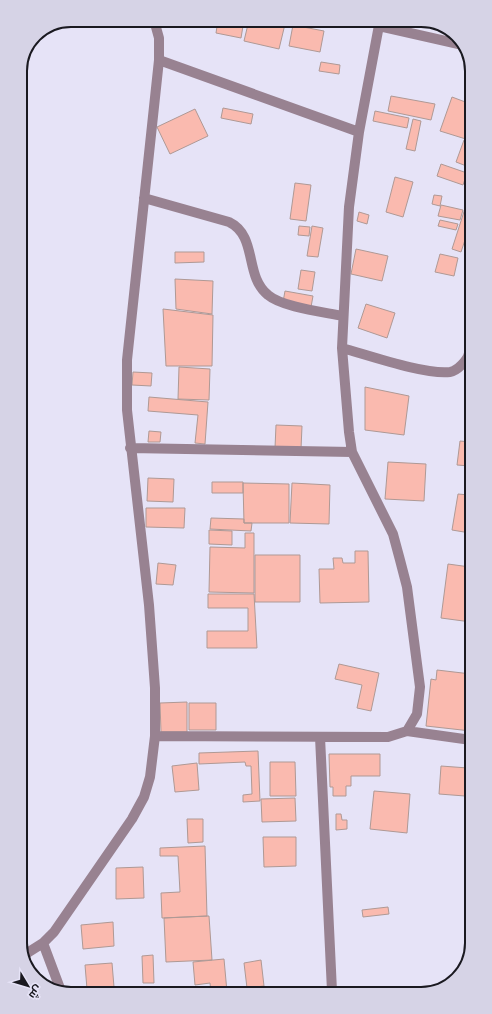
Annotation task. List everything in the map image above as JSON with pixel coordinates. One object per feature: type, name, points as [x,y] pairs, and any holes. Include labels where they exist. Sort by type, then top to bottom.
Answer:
[{"type":"street","points":[[28,952],[43,943],[54,932],[132,819],[144,797],[150,777],[154,736],[155,688],[149,605],[130,448],[127,410],[127,360],[159,60],[159,38],[156,27]]},
{"type":"street","points":[[379,27],[359,132],[349,207],[342,316],[342,348],[352,452],[393,534],[407,587],[420,687],[417,714],[407,731]]},
{"type":"street","points":[[395,27],[455,43]]},
{"type":"street","points":[[159,60],[359,132]]},
{"type":"street","points":[[144,198],[229,222],[237,226],[243,232],[256,281],[268,296],[286,304],[342,316]]},
{"type":"street","points":[[342,348],[435,373],[452,372],[465,361]]},
{"type":"street","points":[[130,448],[352,452]]},
{"type":"street","points":[[154,736],[388,737],[407,731],[465,739]]},
{"type":"street","points":[[320,737],[332,987]]},
{"type":"street","points":[[43,943],[59,985]]},
{"type":"building","points":[[217,27],[243,27],[241,38],[216,33]]},
{"type":"building","points":[[247,27],[284,27],[279,49],[244,41]]},
{"type":"building","points":[[293,27],[303,27],[324,31],[320,52],[289,46]]},
{"type":"building","points":[[321,62],[340,65],[339,74],[319,71]]},
{"type":"building","points":[[391,96],[435,104],[431,120],[388,111]]},
{"type":"building","points":[[452,97],[465,102],[465,139],[440,131]]},
{"type":"building","points":[[223,108],[253,114],[251,124],[221,118]]},
{"type":"building","points":[[195,109],[208,136],[170,154],[157,127]]},
{"type":"building","points":[[375,111],[409,118],[407,128],[373,121]]},
{"type":"building","points":[[413,119],[421,121],[415,151],[406,149]]},
{"type":"building","points":[[464,140],[465,165],[456,162]]},
{"type":"building","points":[[441,164],[465,172],[463,185],[437,176]]},
{"type":"building","points":[[395,177],[413,182],[403,217],[386,212]]},
{"type":"building","points":[[295,183],[311,185],[306,221],[290,219]]},
{"type":"building","points":[[434,195],[442,196],[440,206],[432,204]]},
{"type":"building","points":[[441,205],[463,210],[460,220],[438,216]]},
{"type":"building","points":[[465,208],[465,240],[461,252],[452,249]]},
{"type":"building","points":[[359,212],[369,215],[367,224],[357,221]]},
{"type":"building","points":[[440,220],[458,224],[456,230],[438,226]]},
{"type":"building","points":[[299,226],[310,227],[309,236],[298,235]]},
{"type":"building","points":[[312,226],[323,228],[318,257],[307,256]]},
{"type":"building","points":[[356,249],[388,256],[382,281],[351,274]]},
{"type":"building","points":[[175,252],[204,252],[204,262],[175,263]]},
{"type":"building","points":[[440,254],[458,258],[454,276],[435,272]]},
{"type":"building","points":[[301,270],[315,272],[312,291],[298,289]]},
{"type":"building","points":[[175,279],[213,281],[212,314],[176,309]]},
{"type":"building","points":[[285,291],[313,296],[311,307],[283,302]]},
{"type":"building","points":[[366,304],[395,313],[387,338],[358,328]]},
{"type":"building","points":[[163,309],[213,315],[212,366],[166,366]]},
{"type":"building","points":[[179,367],[210,369],[209,400],[178,399]]},
{"type":"building","points":[[133,372],[152,373],[151,386],[132,385]]},
{"type":"building","points":[[365,387],[409,396],[404,435],[365,430]]},
{"type":"building","points":[[149,397],[208,402],[205,444],[195,443],[198,415],[148,411]]},
{"type":"building","points":[[276,425],[302,426],[301,449],[275,448]]},
{"type":"building","points":[[149,431],[161,432],[160,442],[148,442]]},
{"type":"building","points":[[460,441],[465,442],[465,466],[457,465]]},
{"type":"building","points":[[388,462],[426,464],[424,501],[385,499]]},
{"type":"building","points":[[148,478],[174,479],[173,502],[147,501]]},
{"type":"building","points":[[212,482],[243,482],[243,493],[212,493]]},
{"type":"building","points":[[243,483],[289,484],[289,523],[244,523]]},
{"type":"building","points":[[292,483],[330,485],[329,524],[290,523]]},
{"type":"building","points":[[458,494],[465,495],[465,532],[452,530]]},
{"type":"building","points":[[146,508],[185,508],[184,528],[146,527]]},
{"type":"building","points":[[211,518],[244,519],[244,523],[252,523],[251,531],[210,529]]},
{"type":"building","points":[[209,530],[232,531],[232,545],[209,544]]},
{"type":"building","points":[[245,533],[254,533],[254,593],[209,592],[210,547],[245,548]]},
{"type":"building","points":[[355,551],[368,551],[369,602],[320,603],[319,569],[334,569],[333,558],[342,558],[343,563],[355,563]]},
{"type":"building","points":[[255,555],[300,555],[300,602],[255,602]]},
{"type":"building","points":[[158,563],[176,565],[173,585],[156,584]]},
{"type":"building","points":[[448,564],[465,566],[465,621],[441,618]]},
{"type":"building","points":[[208,594],[254,594],[257,648],[207,648],[207,631],[248,631],[248,608],[208,608]]},
{"type":"building","points":[[339,664],[379,673],[371,711],[357,708],[362,685],[335,679]]},
{"type":"building","points":[[437,670],[465,673],[465,730],[426,726],[431,679],[436,680]]},
{"type":"building","points":[[187,702],[187,732],[161,732],[160,703]]},
{"type":"building","points":[[189,703],[216,703],[216,730],[189,730]]},
{"type":"building","points":[[258,751],[260,801],[243,802],[243,795],[252,794],[251,766],[246,766],[245,762],[199,764],[199,753]]},
{"type":"building","points":[[329,754],[380,754],[380,776],[351,776],[351,786],[346,786],[346,796],[333,796],[333,787],[330,787]]},
{"type":"building","points":[[270,762],[295,762],[296,796],[270,796]]},
{"type":"building","points":[[197,763],[199,790],[175,792],[172,766]]},
{"type":"building","points":[[441,766],[465,768],[465,796],[439,794]]},
{"type":"building","points":[[374,791],[410,794],[407,833],[370,829]]},
{"type":"building","points":[[295,798],[296,821],[262,822],[261,799]]},
{"type":"building","points":[[336,814],[341,814],[342,820],[347,820],[347,829],[336,830]]},
{"type":"building","points":[[187,819],[203,819],[203,842],[188,843]]},
{"type":"building","points":[[263,837],[296,837],[296,866],[264,867]]},
{"type":"building","points":[[205,846],[207,916],[162,918],[161,893],[180,892],[178,856],[160,856],[160,848]]},
{"type":"building","points":[[143,867],[144,898],[116,899],[116,868]]},
{"type":"building","points":[[388,907],[389,914],[363,917],[362,910]]},
{"type":"building","points":[[209,916],[212,960],[166,962],[164,918]]},
{"type":"building","points":[[113,922],[114,946],[83,949],[81,925]]},
{"type":"building","points":[[153,955],[154,983],[143,983],[142,956]]},
{"type":"building","points":[[224,959],[227,987],[210,987],[210,983],[195,985],[193,962]]},
{"type":"building","points":[[261,960],[264,986],[247,987],[244,963]]},
{"type":"building","points":[[112,963],[114,987],[87,987],[85,965]]}]
